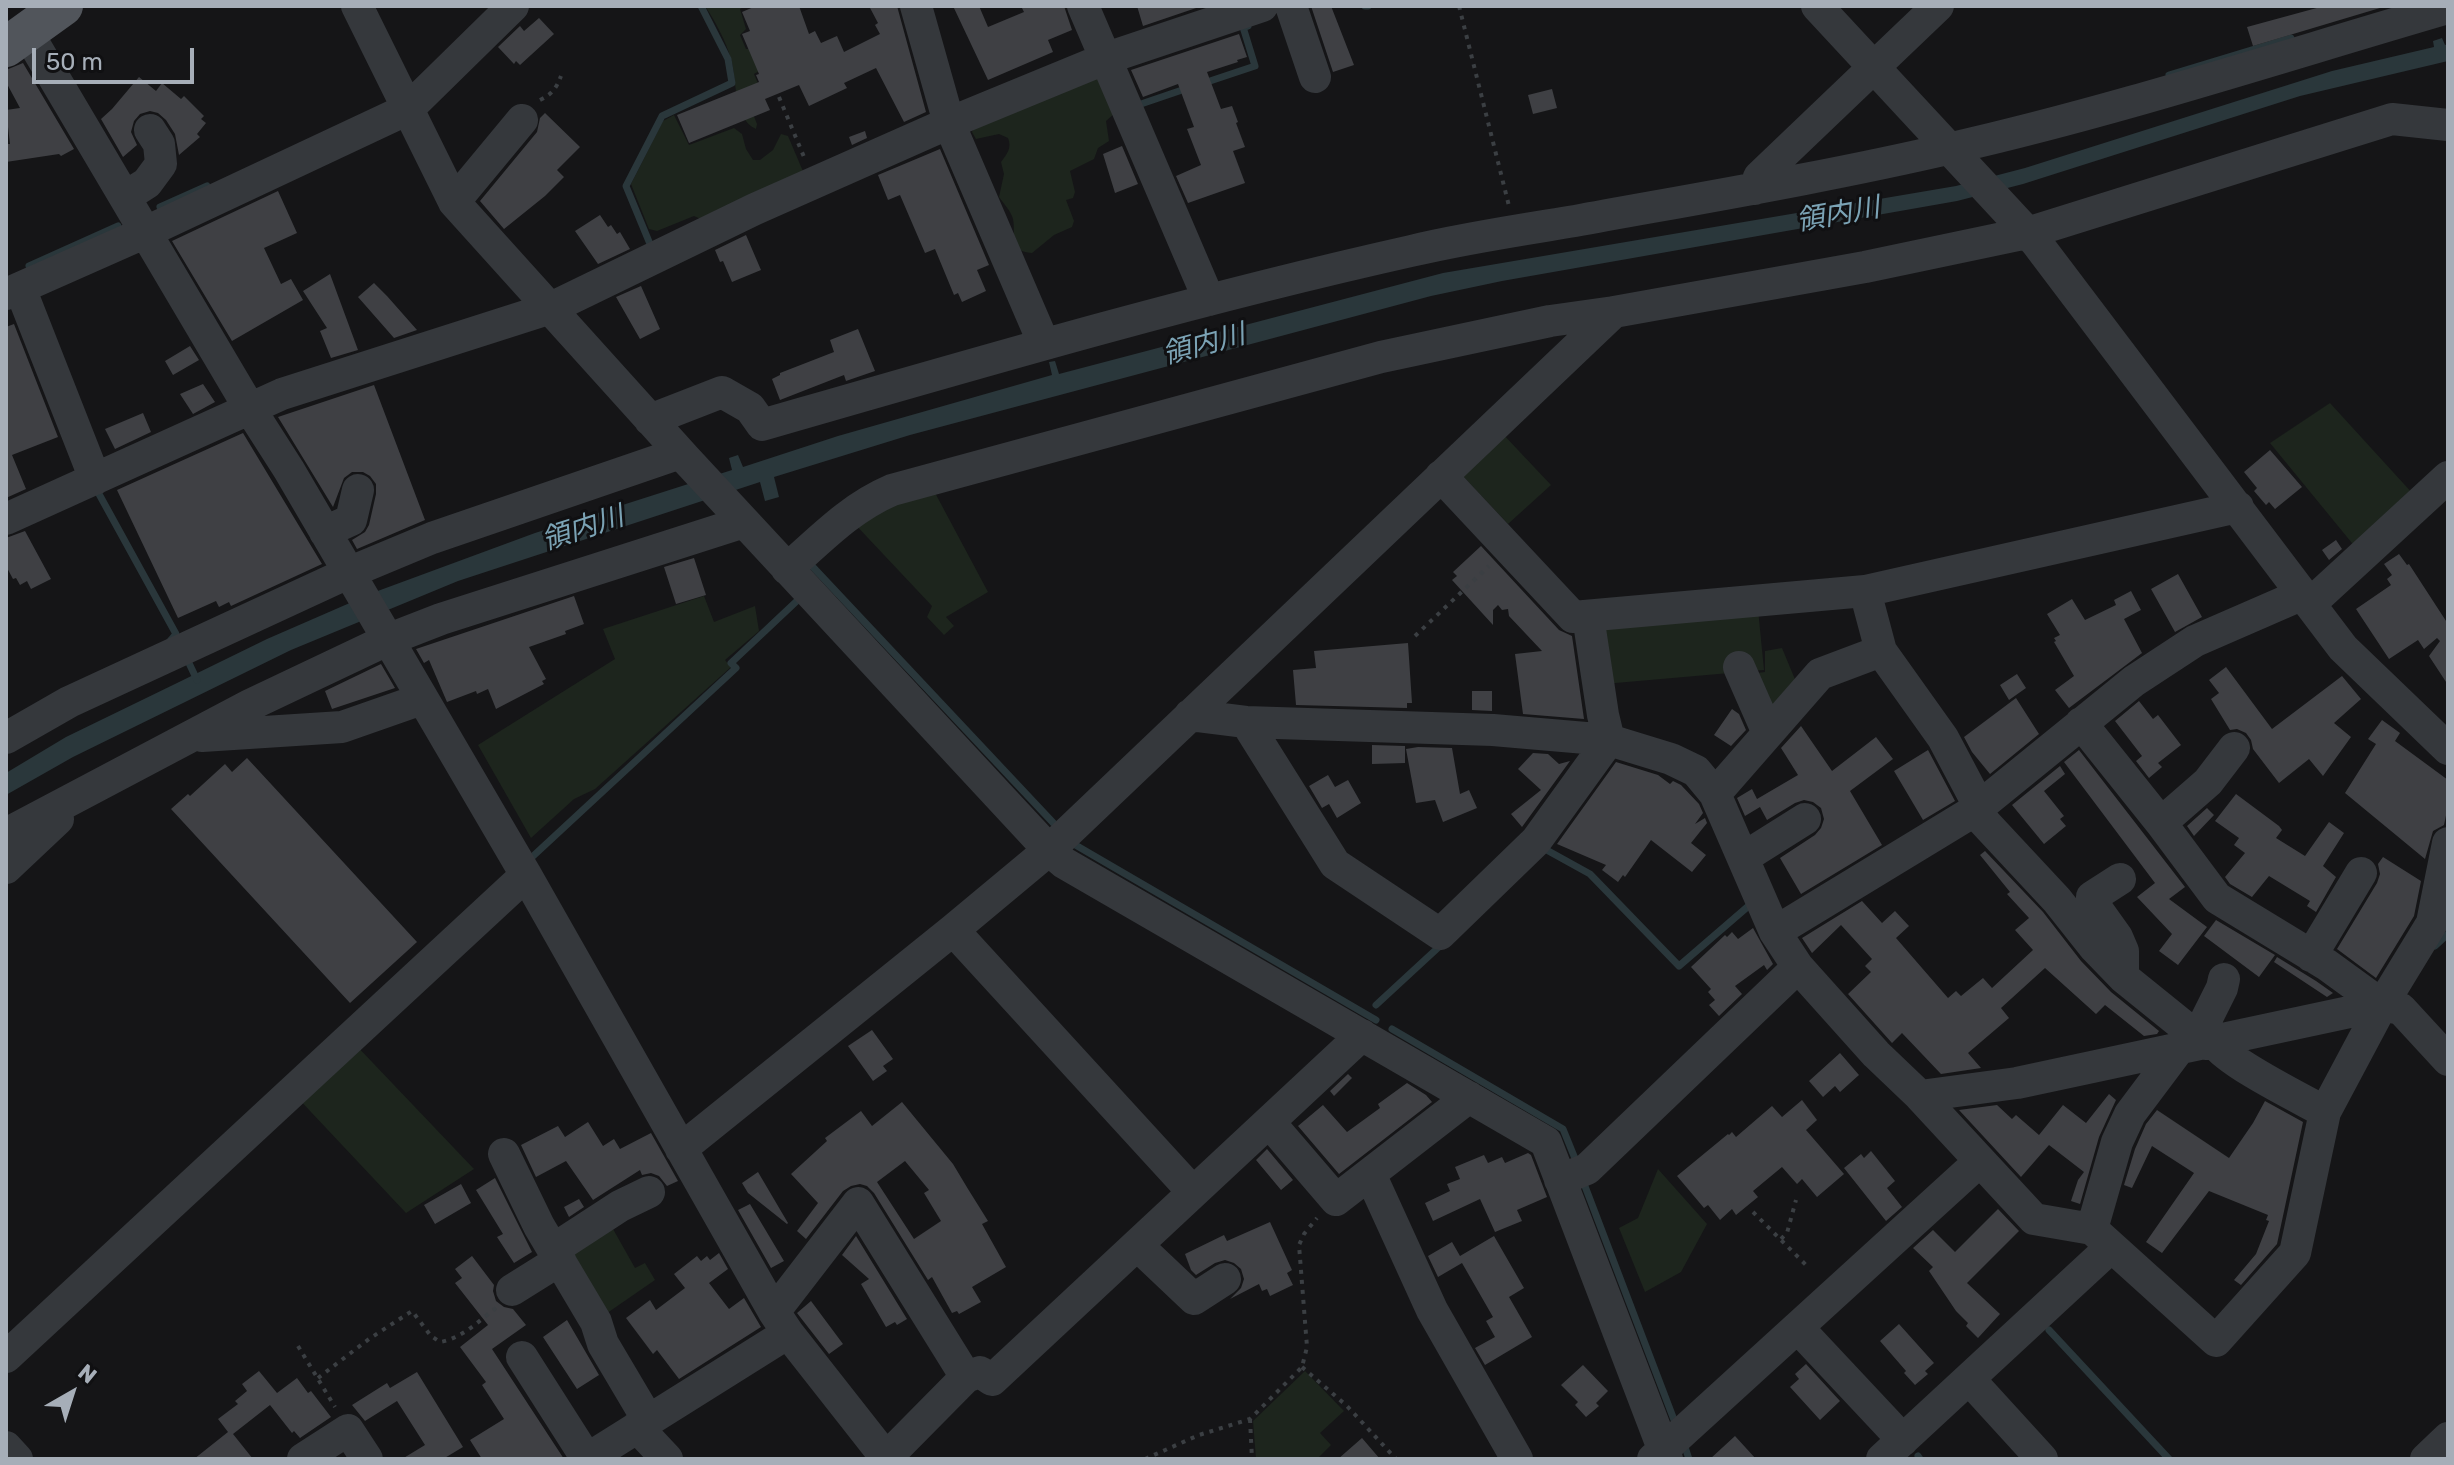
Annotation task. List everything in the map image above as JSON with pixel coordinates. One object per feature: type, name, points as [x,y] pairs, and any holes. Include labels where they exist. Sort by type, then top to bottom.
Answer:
[{"type":"main road","points":[[20,29],[63,6]]},
{"type":"street","points":[[357,6],[454,202],[682,456],[1049,850],[1064,863],[1546,1142],[1661,1455],[1980,1161]]},
{"type":"street","points":[[95,479],[13,291],[408,109],[513,6]]},
{"type":"street","points":[[916,6],[949,123],[1044,344]]},
{"type":"street","points":[[1083,6],[1209,300]]},
{"type":"street","points":[[6,519],[282,394],[551,308],[755,209],[949,123],[1107,58],[1262,6]]},
{"type":"street","points":[[1291,6],[1315,77]]},
{"type":"street","points":[[1817,6],[2021,225],[2343,648],[2448,749]]},
{"type":"street","points":[[1755,189],[1759,177],[1938,6]]},
{"type":"street","points":[[650,420],[722,392],[750,408],[762,425],[1044,344],[1414,250],[1956,154],[2448,8]]},
{"type":"street","points":[[20,29],[125,197],[325,532],[526,875],[781,1323],[886,1458],[966,1377],[980,1372],[992,1380],[1362,1035]]},
{"type":"street","points":[[454,202],[529,112]]},
{"type":"street","points":[[787,569],[849,514],[868,500],[892,490],[1381,357],[1550,321],[1865,267],[2392,119],[2448,125]]},
{"type":"street","points":[[125,197],[147,183],[161,164],[159,144],[150,130]]},
{"type":"street","points":[[681,1149],[1049,850],[1614,312]]},
{"type":"street","points":[[6,738],[69,702],[352,580],[432,538],[682,456]]},
{"type":"street","points":[[1441,476],[1573,617],[1865,591],[2238,507]]},
{"type":"street","points":[[1775,932],[1977,808],[2134,681],[2195,641],[2306,599],[2448,477]]},
{"type":"street","points":[[325,532],[351,520],[358,490]]},
{"type":"street","points":[[6,834],[384,634],[441,619],[741,520]]},
{"type":"street","points":[[1865,591],[1881,651],[1943,738],[1977,808],[2095,948],[2199,1045],[2219,1049],[2325,1112]]},
{"type":"street","points":[[1246,722],[1335,864],[1440,934],[1536,841],[1609,740],[1588,616]]},
{"type":"street","points":[[1715,794],[1820,674],[1881,651]]},
{"type":"street","points":[[1739,667],[1768,733]]},
{"type":"street","points":[[188,737],[342,727],[422,699]]},
{"type":"street","points":[[1190,715],[1246,722],[1493,730],[1609,740],[1671,759],[1696,771],[1715,794],[1775,932],[1798,967],[1876,1054],[1920,1096],[2034,1219],[2101,1238],[2216,1341],[2295,1253],[2325,1112],[2382,1005],[2432,923],[2448,843]]},
{"type":"street","points":[[2081,723],[2217,898],[2311,956],[2382,1005],[2401,1009],[2448,1060]]},
{"type":"street","points":[[2161,823],[2208,782],[2234,748]]},
{"type":"street","points":[[6,868],[93,786]]},
{"type":"street","points":[[1743,858],[1805,819]]},
{"type":"street","points":[[2311,956],[2361,873]]},
{"type":"street","points":[[6,1357],[526,875]]},
{"type":"street","points":[[2120,879],[2092,897],[2092,902],[2117,937],[2123,951],[2123,977]]},
{"type":"street","points":[[953,930],[1193,1192]]},
{"type":"street","points":[[1560,1180],[1587,1169],[1798,967]]},
{"type":"street","points":[[1798,1328],[1892,1450],[1969,1379],[2101,1238],[2117,1142],[2130,1114],[2199,1045],[2205,1022],[2224,979]]},
{"type":"street","points":[[1920,1096],[2017,1083],[2382,1005]]},
{"type":"street","points":[[1269,1122],[1336,1200],[1469,1097]]},
{"type":"street","points":[[504,1154],[539,1226],[596,1322],[603,1344],[643,1424],[667,1459]]},
{"type":"street","points":[[1370,1174],[1432,1310],[1509,1456]]},
{"type":"street","points":[[512,1290],[620,1206],[649,1192]]},
{"type":"street","points":[[522,1357],[587,1459],[643,1424],[781,1323],[858,1203],[966,1377]]},
{"type":"street","points":[[1137,1245],[1194,1299],[1225,1279]]},
{"type":"street","points":[[1969,1379],[2042,1459]]},
{"type":"street","points":[[303,1459],[348,1430],[367,1459]]},
{"type":"street","points":[[2426,1459],[2448,1438]]},
{"type":"street","points":[[6,1447],[17,1459]]},
{"type":"path","points":[[1459,6],[1515,231]]},
{"type":"path","points":[[529,112],[556,89],[561,76]]},
{"type":"path","points":[[779,97],[815,183]]},
{"type":"path","points":[[1415,636],[1509,548]]},
{"type":"path","points":[[1145,1459],[1199,1435],[1250,1419],[1302,1367],[1307,1347],[1299,1245],[1312,1223],[1336,1200]]},
{"type":"path","points":[[1781,1239],[1787,1233],[1796,1200]]},
{"type":"path","points":[[1753,1212],[1808,1267]]},
{"type":"path","points":[[318,1378],[412,1311],[431,1336],[440,1342],[448,1341],[497,1307],[512,1290]]},
{"type":"path","points":[[298,1346],[348,1430]]},
{"type":"path","points":[[1302,1367],[1347,1406],[1396,1459]]},
{"type":"path","points":[[1250,1419],[1252,1459]]},
{"type":"shaded area","points":[[705,6],[745,6],[740,9],[746,29],[740,35],[761,70],[754,74],[766,102],[753,114],[756,129],[743,117],[729,52]]},
{"type":"shaded area","points":[[1096,76],[1115,113],[1106,121],[1109,141],[1098,148],[1094,159],[1070,171],[1075,192],[1073,198],[1066,200],[1074,221],[1072,227],[1054,235],[1032,253],[1024,252],[1016,246],[1012,216],[999,197],[1004,174],[1001,162],[1009,148],[1008,138],[999,134],[976,139],[972,132],[974,126]]},
{"type":"shaded area","points":[[674,115],[689,145],[734,128],[742,134],[753,160],[760,160],[773,150],[781,134],[788,136],[805,176],[703,220],[694,216],[657,231],[649,229],[631,184],[663,121]]},
{"type":"shaded area","points":[[2330,403],[2414,495],[2356,548],[2270,443]]},
{"type":"shaded area","points":[[1501,432],[1551,485],[1508,524],[1459,472]]},
{"type":"shaded area","points":[[933,489],[988,592],[946,617],[954,626],[944,635],[927,617],[932,606],[852,521]]},
{"type":"shaded area","points":[[704,596],[714,622],[755,606],[759,631],[725,660],[731,667],[595,789],[574,799],[531,838],[478,745],[615,659],[603,629]]},
{"type":"shaded area","points":[[1758,609],[1764,670],[1604,684],[1600,622]]},
{"type":"shaded area","points":[[1782,648],[1799,689],[1777,714],[1747,674],[1765,672],[1765,651]]},
{"type":"shaded area","points":[[353,1042],[474,1169],[406,1213],[295,1095]]},
{"type":"shaded area","points":[[1658,1169],[1707,1224],[1681,1272],[1645,1292],[1619,1228],[1638,1218]]},
{"type":"shaded area","points":[[613,1229],[635,1268],[645,1263],[655,1280],[600,1318],[563,1248]]},
{"type":"shaded area","points":[[1305,1371],[1344,1411],[1320,1433],[1331,1445],[1317,1459],[1256,1459],[1253,1421]]},
{"type":"water","name":"領内川","points":[[2442,38],[2445,45],[2448,44],[2448,61],[2300,96],[2023,184],[1957,201],[1431,296],[910,435],[774,477],[779,497],[765,501],[760,482],[458,581],[291,650],[73,757],[6,795],[6,773],[66,737],[267,639],[375,592],[535,533],[732,470],[729,458],[738,455],[743,467],[838,436],[1052,375],[1049,362],[1055,361],[1059,374],[1443,273],[1956,186],[2025,168],[2332,71],[2434,47],[2433,41]]},
{"type":"building","points":[[756,6],[799,6],[809,34],[815,31],[821,43],[837,36],[844,52],[880,34],[869,6],[897,6],[926,112],[904,122],[876,68],[844,83],[847,88],[809,106],[799,85],[765,99],[770,110],[689,143],[677,115],[759,82],[756,75],[759,74],[742,34],[750,31],[742,12]]},
{"type":"building","points":[[953,6],[979,6],[988,27],[1024,12],[1021,6],[1064,6],[1072,30],[1048,40],[1053,52],[988,80]]},
{"type":"building","points":[[1137,6],[1202,6],[1143,26]]},
{"type":"building","points":[[1311,6],[1331,6],[1354,65],[1333,72]]},
{"type":"building","points":[[2324,6],[2380,8],[2253,46],[2247,27]]},
{"type":"building","points":[[539,18],[554,34],[520,65],[516,61],[514,64],[498,47],[520,26],[524,31]]},
{"type":"building","points":[[1239,34],[1247,57],[1207,72],[1221,109],[1232,106],[1238,122],[1245,147],[1233,151],[1245,183],[1188,203],[1176,176],[1201,165],[1187,129],[1194,127],[1178,84],[1143,97],[1131,70]]},
{"type":"building","points":[[23,63],[74,149],[61,156],[6,162],[6,144],[10,144],[6,110],[20,108],[6,82],[6,70]]},
{"type":"building","points":[[139,77],[156,91],[162,83],[181,99],[184,96],[204,116],[201,119],[206,123],[197,134],[200,137],[179,155],[175,134],[158,113],[150,111],[140,114],[134,121],[131,132],[137,145],[123,157],[101,119]]},
{"type":"building","points":[[1552,89],[1557,108],[1533,114],[1528,95]]},
{"type":"building","points":[[545,113],[580,147],[557,170],[564,177],[504,229],[480,201],[537,132],[540,118]]},
{"type":"building","points":[[865,131],[867,138],[852,145],[849,137]]},
{"type":"building","points":[[1122,146],[1138,184],[1115,193],[1103,154]]},
{"type":"building","points":[[940,149],[989,265],[977,270],[986,291],[962,302],[958,293],[954,295],[935,249],[925,253],[900,195],[888,200],[878,175]]},
{"type":"building","points":[[278,191],[297,233],[264,248],[281,284],[291,279],[303,300],[232,341],[172,241]]},
{"type":"building","points":[[600,215],[608,227],[611,225],[617,234],[620,232],[630,249],[598,264],[575,231]]},
{"type":"building","points":[[746,235],[761,270],[732,282],[715,250]]},
{"type":"building","points":[[330,274],[358,350],[331,358],[320,331],[327,328],[303,291]]},
{"type":"building","points":[[374,283],[417,330],[394,338],[358,297]]},
{"type":"building","points":[[641,286],[660,329],[640,339],[616,297]]},
{"type":"building","points":[[14,324],[58,437],[12,455],[26,489],[6,498],[6,327]]},
{"type":"building","points":[[858,329],[875,371],[846,381],[844,375],[780,400],[772,379],[834,352],[830,340]]},
{"type":"building","points":[[190,346],[199,360],[173,375],[165,361]]},
{"type":"building","points":[[203,384],[215,402],[193,414],[180,394]]},
{"type":"building","points":[[374,385],[425,520],[357,549],[352,540],[365,532],[369,525],[376,484],[363,472],[352,472],[344,478],[333,507],[278,417]]},
{"type":"building","points":[[143,413],[151,432],[115,449],[105,429]]},
{"type":"building","points":[[243,433],[322,564],[231,606],[229,602],[219,607],[216,601],[178,618],[117,490]]},
{"type":"building","points":[[2270,450],[2302,487],[2275,509],[2269,502],[2266,505],[2254,491],[2257,488],[2244,472]]},
{"type":"building","points":[[25,531],[51,579],[31,589],[27,581],[20,585],[16,578],[13,579],[6,566],[6,538]]},
{"type":"building","points":[[2336,540],[2342,549],[2329,560],[2322,550]]},
{"type":"building","points":[[1481,546],[1559,630],[1572,636],[1584,719],[1523,714],[1515,654],[1542,651],[1509,616],[1508,609],[1502,610],[1498,605],[1493,610],[1493,625],[1452,580],[1457,576],[1453,572]]},
{"type":"building","points":[[2399,554],[2409,564],[2448,624],[2448,685],[2429,656],[2440,641],[2437,638],[2424,649],[2418,640],[2389,659],[2356,609],[2391,585],[2387,579],[2392,575],[2384,564]]},
{"type":"building","points":[[694,558],[706,595],[676,604],[664,567]]},
{"type":"building","points":[[2178,574],[2202,617],[2175,632],[2151,589]]},
{"type":"building","points":[[2131,591],[2141,610],[2124,619],[2142,653],[2069,708],[2055,690],[2074,676],[2054,642],[2054,638],[2060,635],[2047,614],[2072,599],[2085,620],[2116,605],[2114,600]]},
{"type":"building","points":[[574,596],[584,624],[529,647],[546,679],[542,681],[544,684],[496,709],[488,689],[447,702],[429,660],[424,663],[416,649]]},
{"type":"building","points":[[1408,643],[1412,703],[1407,703],[1407,708],[1296,705],[1293,670],[1316,668],[1314,651]]},
{"type":"building","points":[[381,664],[395,688],[332,709],[325,691]]},
{"type":"building","points":[[2226,667],[2272,729],[2342,676],[2361,699],[2334,723],[2351,737],[2323,776],[2309,759],[2279,783],[2253,749],[2246,733],[2230,730],[2211,699],[2219,693],[2209,680]]},
{"type":"building","points":[[2017,674],[2026,688],[2009,700],[2000,685]]},
{"type":"building","points":[[1472,691],[1492,691],[1492,711],[1472,710]]},
{"type":"building","points":[[2016,698],[2039,734],[1990,774],[1964,737]]},
{"type":"building","points":[[2139,701],[2153,719],[2158,715],[2181,745],[2158,763],[2162,767],[2149,778],[2136,761],[2142,756],[2115,721]]},
{"type":"building","points":[[1732,709],[1739,714],[1746,730],[1731,746],[1714,735]]},
{"type":"building","points":[[2382,720],[2400,733],[2395,741],[2448,780],[2444,825],[2433,831],[2425,859],[2345,793],[2376,744],[2368,739]]},
{"type":"building","points":[[1801,726],[1832,771],[1876,737],[1893,759],[1850,791],[1882,845],[1801,894],[1780,858],[1821,828],[1824,819],[1821,808],[1804,800],[1767,820],[1760,807],[1745,816],[1737,798],[1752,789],[1757,799],[1798,775],[1781,748]]},
{"type":"building","points":[[1372,745],[1405,746],[1405,763],[1372,764]]},
{"type":"building","points":[[1452,748],[1460,794],[1469,790],[1477,808],[1443,822],[1435,800],[1416,803],[1406,749]]},
{"type":"building","points":[[1928,750],[1955,801],[1923,820],[1894,771]]},
{"type":"building","points":[[2079,750],[2185,887],[2169,899],[2207,927],[2178,965],[2159,951],[2172,934],[2137,897],[2155,883],[2064,762]]},
{"type":"building","points":[[1533,753],[1548,754],[1559,764],[1570,761],[1522,827],[1511,814],[1541,790],[1518,769]]},
{"type":"building","points":[[247,758],[417,942],[350,1003],[171,809],[225,764],[232,772]]},
{"type":"building","points":[[1616,762],[1658,775],[1670,784],[1673,781],[1681,785],[1699,804],[1703,813],[1695,824],[1705,818],[1707,823],[1691,843],[1706,855],[1692,872],[1651,840],[1625,877],[1623,875],[1618,882],[1602,870],[1606,865],[1557,844]]},
{"type":"building","points":[[2060,766],[2065,774],[2044,791],[2064,816],[2060,819],[2066,826],[2044,844],[2012,805]]},
{"type":"building","points":[[1328,775],[1335,787],[1348,780],[1361,803],[1337,818],[1329,804],[1322,808],[1309,786]]},
{"type":"building","points":[[2236,794],[2279,826],[2282,830],[2276,838],[2305,856],[2329,822],[2344,833],[2323,866],[2336,877],[2316,912],[2307,906],[2310,901],[2269,876],[2252,897],[2230,884],[2225,877],[2245,853],[2234,845],[2239,838],[2215,821]]},
{"type":"building","points":[[2207,808],[2214,815],[2194,836],[2187,826]]},
{"type":"building","points":[[1985,851],[2043,912],[2081,961],[2111,992],[2159,1031],[2157,1034],[2144,1036],[2105,1005],[2096,1014],[2045,968],[2001,1008],[2009,1018],[1968,1053],[1981,1068],[1941,1074],[1902,1033],[1892,1043],[1848,994],[1871,972],[1865,966],[1872,959],[1841,925],[1812,953],[1802,938],[1862,901],[1882,923],[1895,911],[1909,926],[1896,938],[1948,998],[1956,991],[1961,996],[1983,978],[1992,988],[2033,950],[2015,930],[2029,918],[2007,894],[2010,892],[1980,855]]},
{"type":"building","points":[[2383,857],[2421,881],[2414,916],[2376,978],[2337,949],[2377,883],[2380,874],[2378,864]]},
{"type":"building","points":[[2216,920],[2275,955],[2259,977],[2204,936]]},
{"type":"building","points":[[1753,928],[1773,964],[1767,970],[1764,965],[1735,986],[1742,994],[1719,1016],[1709,1005],[1715,1000],[1708,992],[1711,989],[1691,967],[1725,935],[1727,937],[1732,932],[1738,939]]},
{"type":"building","points":[[2277,957],[2333,993],[2327,997],[2274,962]]},
{"type":"building","points":[[872,1030],[893,1059],[883,1066],[887,1071],[873,1081],[848,1046]]},
{"type":"building","points":[[1840,1053],[1859,1075],[1840,1092],[1835,1086],[1823,1097],[1809,1081]]},
{"type":"building","points":[[1348,1074],[1352,1078],[1334,1096],[1330,1091]]},
{"type":"building","points":[[1407,1083],[1432,1102],[1339,1174],[1298,1126],[1323,1105],[1347,1132]]},
{"type":"building","points":[[2109,1094],[2116,1100],[2099,1137],[2080,1204],[2071,1201],[2084,1172],[2049,1145],[2021,1177],[1959,1110],[1997,1105],[2012,1119],[2016,1115],[2039,1135],[2063,1105],[2086,1123]]},
{"type":"building","points":[[1802,1100],[1817,1120],[1806,1130],[1844,1174],[1817,1197],[1802,1179],[1797,1184],[1782,1167],[1753,1191],[1758,1197],[1736,1215],[1732,1209],[1720,1220],[1708,1205],[1704,1208],[1677,1176],[1728,1134],[1732,1132],[1736,1137],[1772,1106],[1782,1117]]},
{"type":"building","points":[[2265,1101],[2303,1122],[2277,1244],[2241,1285],[2234,1280],[2256,1254],[2269,1221],[2266,1220],[2268,1215],[2209,1191],[2162,1253],[2146,1242],[2194,1173],[2152,1146],[2132,1188],[2124,1185],[2146,1124],[2157,1110],[2229,1158]]},
{"type":"building","points":[[902,1102],[953,1164],[988,1221],[982,1224],[1006,1267],[972,1287],[981,1302],[959,1314],[957,1311],[952,1313],[932,1277],[928,1280],[867,1186],[860,1184],[843,1191],[806,1239],[797,1231],[818,1203],[791,1174],[827,1141],[825,1138],[861,1111],[872,1126]],"holes":[[[905,1161],[929,1190],[924,1193],[941,1221],[914,1239],[877,1182]]]},
{"type":"building","points":[[588,1122],[603,1146],[614,1139],[620,1149],[651,1133],[678,1181],[667,1186],[659,1176],[651,1173],[642,1175],[640,1170],[593,1200],[566,1161],[536,1177],[521,1145],[558,1126],[565,1137]]},
{"type":"building","points":[[1267,1149],[1293,1180],[1281,1190],[1256,1160]]},
{"type":"building","points":[[1871,1151],[1895,1181],[1887,1188],[1902,1207],[1886,1221],[1844,1168],[1861,1154],[1864,1158]]},
{"type":"building","points":[[1528,1153],[1547,1197],[1517,1210],[1522,1221],[1495,1232],[1480,1199],[1433,1221],[1425,1203],[1450,1191],[1447,1184],[1460,1179],[1455,1167],[1484,1155],[1488,1163],[1502,1157],[1505,1163]]},
{"type":"building","points":[[758,1172],[787,1224],[748,1193],[742,1183]]},
{"type":"building","points":[[495,1178],[532,1252],[514,1263],[497,1237],[503,1234],[476,1190]]},
{"type":"building","points":[[461,1184],[471,1203],[435,1224],[424,1205]]},
{"type":"building","points":[[579,1199],[584,1207],[569,1217],[564,1207]]},
{"type":"building","points":[[750,1204],[784,1261],[771,1268],[738,1210]]},
{"type":"building","points":[[1998,1209],[2019,1231],[1967,1283],[2000,1314],[1978,1338],[1966,1326],[1968,1323],[1956,1311],[1929,1271],[1933,1267],[1913,1248],[1933,1230],[1955,1252]]},
{"type":"building","points":[[1270,1222],[1292,1270],[1287,1273],[1293,1285],[1270,1296],[1267,1289],[1262,1291],[1259,1284],[1230,1299],[1241,1288],[1244,1279],[1241,1269],[1234,1263],[1225,1260],[1215,1263],[1196,1275],[1191,1270],[1185,1254],[1224,1235],[1227,1241]]},
{"type":"building","points":[[856,1236],[907,1319],[897,1325],[895,1322],[886,1327],[861,1284],[869,1279],[842,1255]]},
{"type":"building","points":[[1494,1236],[1524,1288],[1509,1297],[1532,1337],[1485,1365],[1475,1348],[1495,1337],[1486,1321],[1493,1317],[1462,1263],[1438,1277],[1428,1256],[1452,1242],[1460,1256]]},
{"type":"building","points":[[719,1253],[728,1269],[709,1283],[729,1309],[744,1298],[761,1327],[679,1379],[657,1350],[653,1354],[626,1318],[650,1300],[656,1310],[685,1288],[674,1274],[697,1256],[701,1261],[707,1256],[710,1260]]},
{"type":"building","points":[[472,1256],[494,1285],[496,1301],[513,1309],[526,1325],[492,1349],[564,1459],[482,1459],[470,1440],[504,1419],[482,1385],[486,1382],[460,1347],[488,1325],[455,1283],[462,1278],[455,1269]]},
{"type":"building","points":[[811,1301],[843,1344],[829,1354],[797,1313]]},
{"type":"building","points":[[567,1320],[599,1375],[577,1389],[543,1337]]},
{"type":"building","points":[[1899,1324],[1934,1363],[1925,1371],[1928,1374],[1915,1385],[1880,1341]]},
{"type":"building","points":[[1806,1364],[1840,1401],[1820,1420],[1790,1387],[1799,1379],[1795,1374]]},
{"type":"building","points":[[1583,1365],[1608,1391],[1596,1403],[1599,1406],[1586,1417],[1575,1405],[1578,1402],[1561,1385]]},
{"type":"building","points":[[259,1371],[277,1393],[297,1378],[331,1417],[300,1438],[294,1431],[292,1433],[270,1405],[233,1434],[253,1459],[194,1459],[228,1432],[218,1419],[238,1404],[235,1401],[247,1391],[242,1384]]},
{"type":"building","points":[[417,1372],[463,1447],[443,1459],[402,1459],[425,1445],[397,1401],[365,1421],[352,1405],[387,1383],[390,1388]]},
{"type":"building","points":[[1735,1436],[1756,1459],[1710,1459]]},
{"type":"building","points":[[1362,1438],[1380,1459],[1338,1459]]},
{"type":"waterway","points":[[650,244],[626,186],[662,116],[732,83],[728,59],[701,6]]},
{"type":"waterway","points":[[1204,83],[1255,66],[1243,27],[1248,26]]},
{"type":"waterway","points":[[2169,75],[2291,38]]},
{"type":"waterway","points":[[1138,105],[1188,88]]},
{"type":"waterway","points":[[160,207],[207,186]]},
{"type":"waterway","points":[[29,266],[118,226]]},
{"type":"waterway","points":[[99,494],[176,634],[170,641]]},
{"type":"waterway","points":[[811,565],[1059,829]]},
{"type":"waterway","points":[[531,858],[736,668],[731,663],[800,598]]},
{"type":"waterway","points":[[188,661],[197,680]]},
{"type":"waterway","points":[[1072,843],[1376,1020]]},
{"type":"waterway","points":[[1543,848],[1590,874],[1679,966],[1752,903]]},
{"type":"waterway","points":[[2435,946],[2448,934]]},
{"type":"waterway","points":[[1376,1005],[1441,945]]},
{"type":"waterway","points":[[1392,1029],[1563,1129],[1576,1161]]},
{"type":"waterway","points":[[1583,1181],[1676,1425]]},
{"type":"waterway","points":[[2049,1330],[2169,1459]]},
{"type":"waterway","points":[[1685,1447],[1689,1459]]}]
